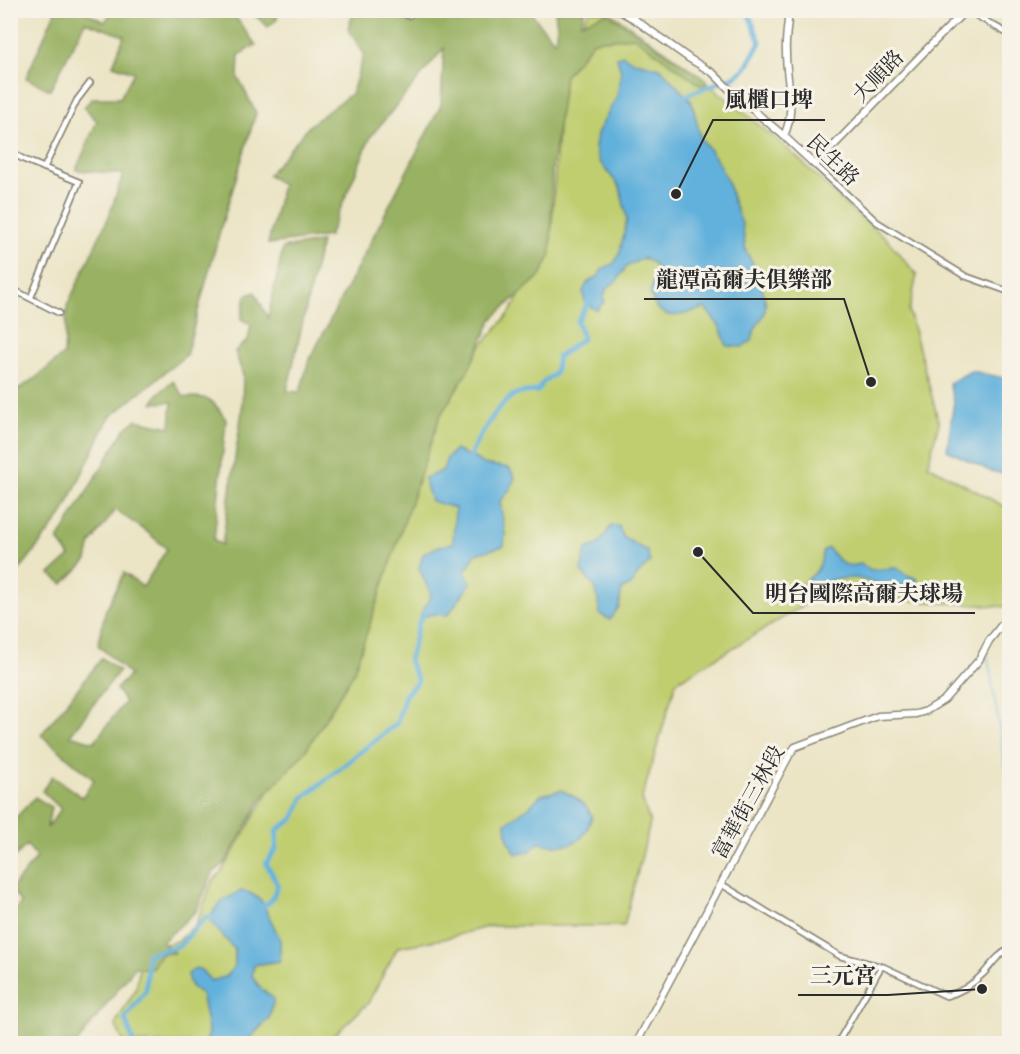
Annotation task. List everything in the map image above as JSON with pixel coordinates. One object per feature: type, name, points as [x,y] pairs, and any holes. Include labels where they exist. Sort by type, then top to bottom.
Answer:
[{"type":"street","points":[[399,10],[408,15],[416,10]]},
{"type":"street","name":"民生路","points":[[618,10],[713,73],[876,222],[965,276],[1010,292]]},
{"type":"street","points":[[784,136],[789,126],[791,102],[785,49],[789,10]]},
{"type":"street","points":[[967,10],[1010,35]]},
{"type":"street","name":"大順路","points":[[815,165],[967,10]]},
{"type":"street","points":[[44,168],[77,100],[90,84]]},
{"type":"street","points":[[10,152],[79,182],[30,297]]},
{"type":"street","points":[[10,288],[59,313]]},
{"type":"street","name":"富華街三林段","points":[[636,1044],[795,747],[878,716],[916,714],[926,711],[944,700],[979,660],[989,641],[1010,614]]},
{"type":"street","points":[[722,884],[840,956],[894,971],[946,996],[965,988],[981,976],[1002,952],[1010,950]]},
{"type":"street","points":[[837,1044],[881,967]]},
{"type":"green space","points":[[53,11],[85,11],[105,22],[112,11],[166,11],[181,17],[208,11],[231,11],[256,45],[239,55],[238,77],[256,113],[221,227],[186,355],[109,418],[62,515],[11,581],[11,394],[37,377],[64,354],[67,306],[109,216],[123,174],[76,170],[97,121],[84,107],[93,98],[120,98],[134,72],[113,65],[124,36],[85,22],[50,90],[26,78],[55,12]]},
{"type":"green space","points":[[250,11],[278,11],[277,19],[268,27]]},
{"type":"green space","points":[[354,11],[389,11],[395,16],[412,22],[426,11],[530,11],[555,41],[557,26],[555,11],[585,11],[581,23],[607,13],[707,80],[703,87],[634,37],[594,41],[565,76],[552,170],[551,254],[541,275],[492,319],[469,369],[440,416],[353,674],[305,752],[263,797],[225,863],[213,873],[196,911],[162,942],[174,953],[161,954],[151,969],[135,967],[77,1043],[11,1043],[11,915],[21,903],[11,889],[37,857],[27,845],[11,860],[11,823],[35,797],[51,807],[47,828],[61,809],[42,791],[52,776],[82,797],[94,780],[41,735],[102,658],[119,671],[70,735],[94,742],[125,702],[116,689],[130,675],[98,645],[105,612],[124,573],[143,587],[167,549],[146,531],[115,510],[91,543],[87,560],[63,584],[50,574],[70,556],[58,540],[124,430],[136,420],[170,427],[172,402],[153,403],[158,394],[173,381],[184,397],[210,400],[226,420],[214,540],[222,545],[242,411],[243,375],[235,351],[248,340],[251,325],[241,319],[246,296],[255,292],[268,318],[283,248],[321,242],[287,391],[300,392],[308,363],[441,105],[444,48],[371,136],[329,236],[268,244],[282,185],[268,175],[310,125],[352,93],[364,54],[348,29]]},
{"type":"green space","points":[[589,11],[608,11],[673,56],[747,115],[799,159],[852,211],[885,237],[917,275],[909,311],[939,423],[928,465],[1009,509],[1009,607],[821,595],[676,682],[642,798],[650,823],[624,926],[490,926],[443,939],[398,947],[368,1003],[326,1043],[124,1043],[115,1024],[136,989],[141,958],[162,945],[178,941],[196,924],[212,882],[222,871],[337,676],[445,387],[509,314],[551,240],[562,66]]},
{"type":"water","points":[[623,55],[632,61],[660,68],[692,102],[701,139],[715,157],[728,182],[742,224],[746,251],[758,273],[766,304],[752,340],[742,347],[727,346],[720,327],[705,308],[672,316],[659,310],[650,293],[657,270],[653,263],[643,258],[626,267],[617,281],[607,288],[604,302],[597,310],[585,304],[583,291],[588,282],[598,277],[602,269],[613,264],[619,256],[627,219],[620,187],[599,161],[595,148],[597,134],[617,96],[621,72],[617,57]]},
{"type":"water","points":[[971,371],[1009,379],[1009,475],[990,471],[947,450],[954,401],[949,383]]},
{"type":"water","points":[[455,450],[483,464],[509,468],[515,477],[510,489],[500,502],[505,534],[504,546],[476,554],[465,572],[471,583],[448,615],[433,614],[419,618],[431,595],[419,568],[423,554],[453,543],[455,508],[431,501],[424,479],[443,470],[447,458]]},
{"type":"water","points":[[611,526],[619,526],[623,537],[647,550],[650,562],[637,575],[632,585],[622,589],[619,607],[610,620],[600,614],[596,589],[581,571],[586,549],[599,544]]},
{"type":"water","points":[[828,548],[845,565],[861,564],[871,570],[897,568],[918,579],[914,587],[903,585],[898,589],[856,578],[834,579],[803,591],[803,583],[817,570],[823,551]]},
{"type":"water","points":[[561,790],[579,800],[592,816],[584,834],[573,843],[558,845],[539,843],[529,852],[516,854],[507,837],[506,823],[529,807],[541,795]]},
{"type":"water","points":[[241,891],[250,893],[261,900],[280,939],[280,961],[254,965],[252,976],[260,988],[274,999],[269,1018],[247,1041],[240,1044],[205,1043],[209,1034],[201,993],[191,986],[188,974],[196,968],[211,981],[225,977],[235,966],[235,950],[210,921],[217,906]]},
{"type":"waterway","points":[[684,102],[686,96],[691,93],[734,77],[746,68],[760,42],[747,10]]},
{"type":"waterway","points":[[469,463],[480,436],[501,406],[516,394],[538,391],[543,382],[555,374],[558,357],[583,338],[577,322],[589,301]]},
{"type":"waterway","points":[[259,910],[271,901],[278,885],[266,863],[276,849],[277,830],[293,819],[303,798],[397,723],[405,695],[418,681],[409,661],[419,622],[425,612]]},
{"type":"waterway","points":[[987,652],[1010,794]]},
{"type":"waterway","points":[[134,1044],[125,1019],[146,990],[148,954],[179,946],[206,917],[217,918]]},
{"type":"place","name":"風櫃口埤","points":[[676,194]]},
{"type":"place","name":"龍潭高爾夫俱樂部","points":[[871,382]]},
{"type":"place","name":"明台國際高爾夫球場","points":[[698,552]]},
{"type":"place","name":"三元宮","points":[[982,989]]}]
